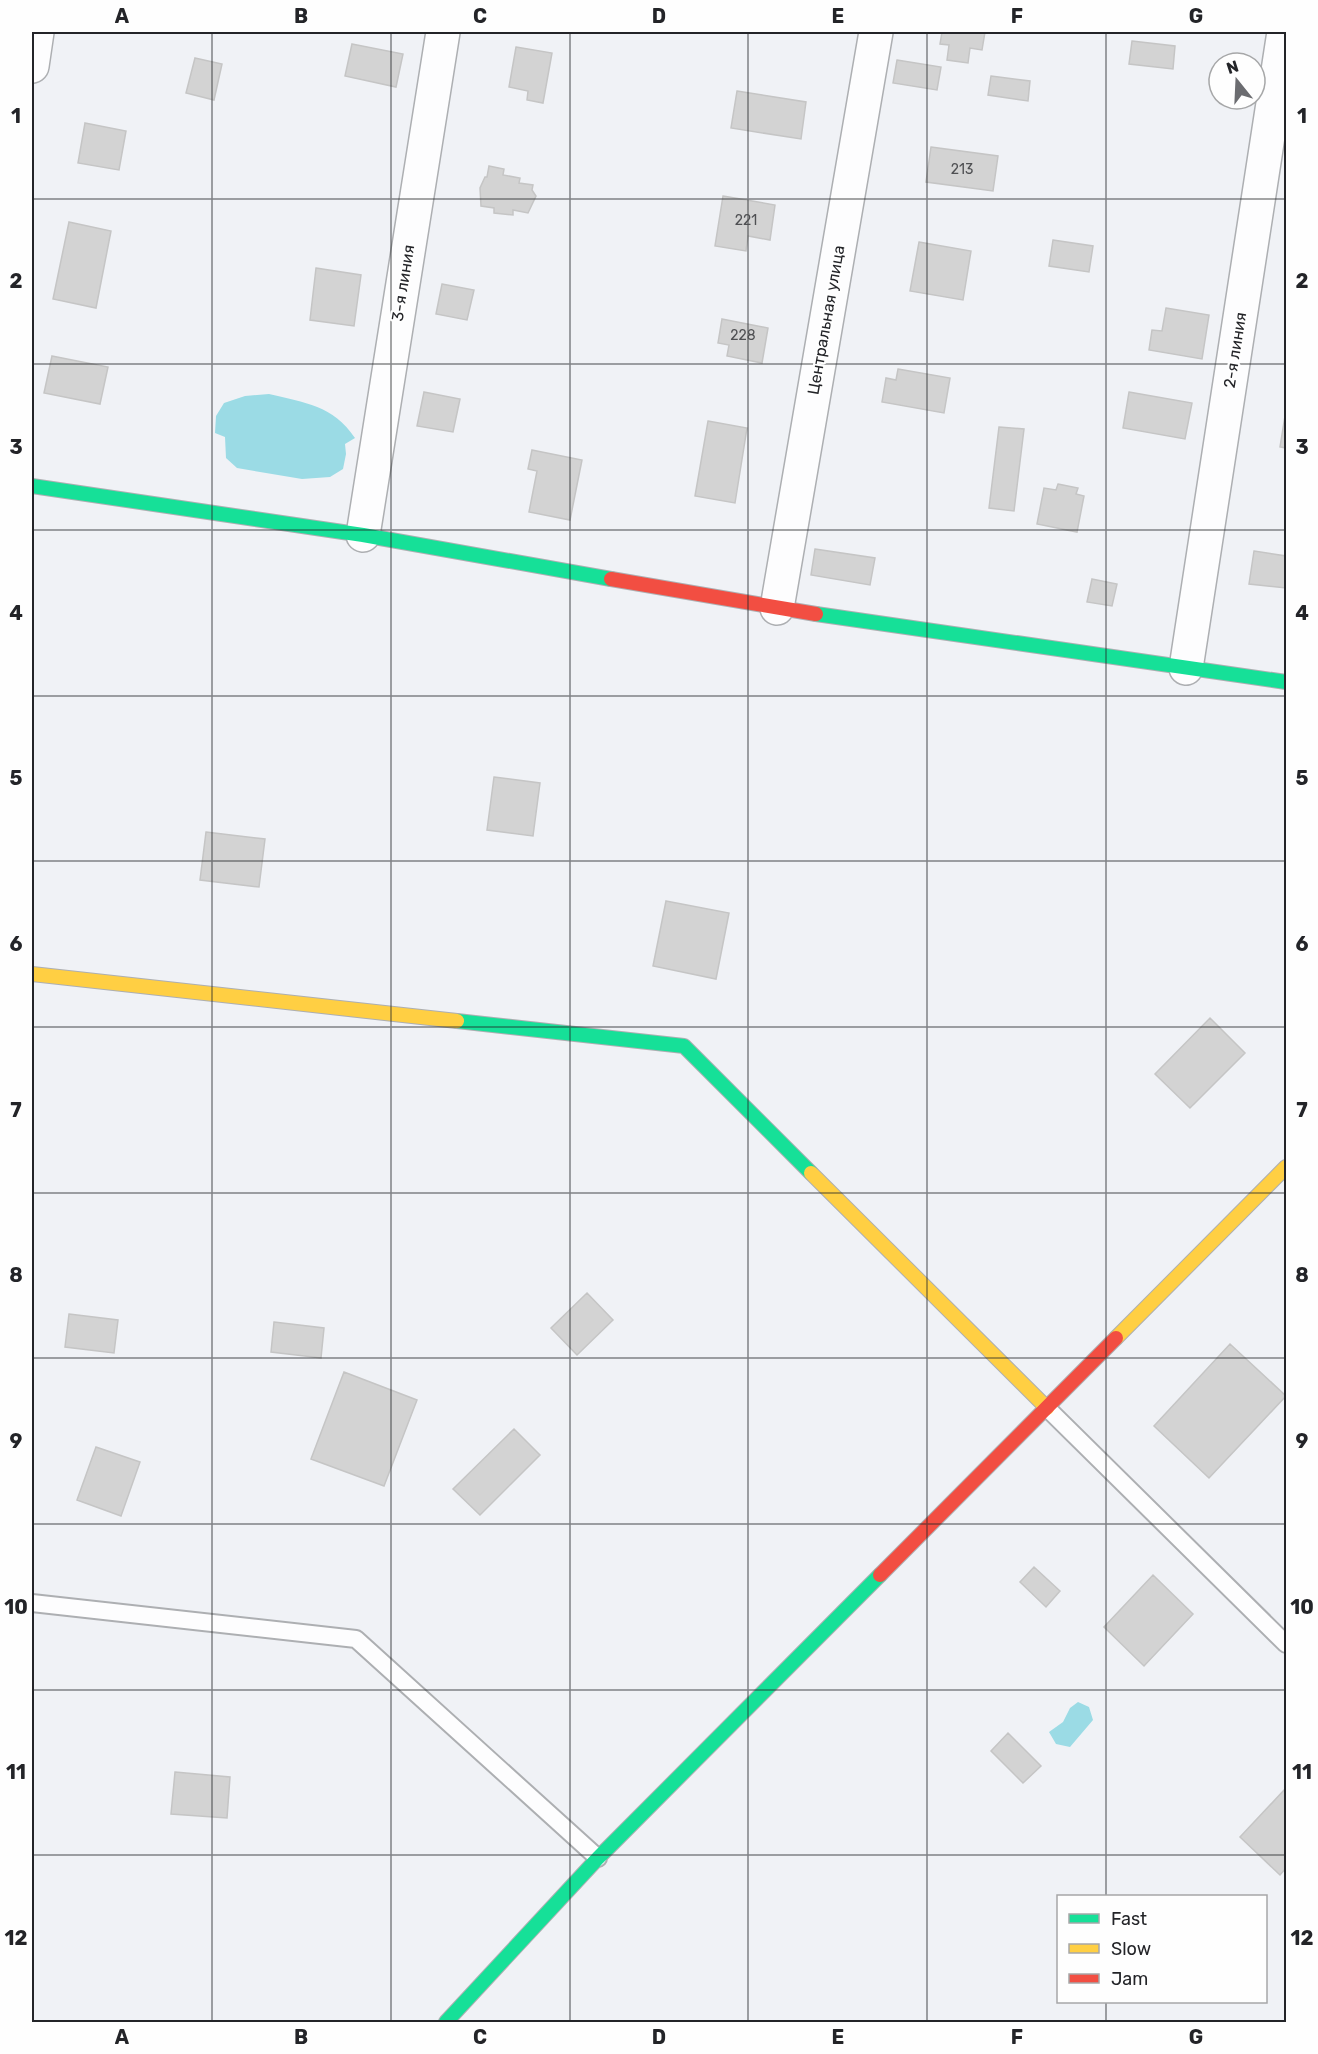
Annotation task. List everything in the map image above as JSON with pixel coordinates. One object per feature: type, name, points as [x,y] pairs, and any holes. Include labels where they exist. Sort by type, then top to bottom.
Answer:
[{"type":"street","points":[[32,66],[37,32]]},
{"type":"street","name":"3-я линия","points":[[363,535],[443,32]]},
{"type":"street","name":"Центральная улица","points":[[777,608],[876,32]]},
{"type":"street","name":"2-я линия","points":[[1186,668],[1284,32]]},
{"type":"street","points":[[32,486],[363,535],[777,608],[1287,682]]},
{"type":"street","points":[[32,974],[684,1046],[1047,1408]]},
{"type":"street","points":[[446,2022],[598,1858],[1287,1167]]},
{"type":"lane","points":[[1047,1408],[1287,1644]]},
{"type":"lane","points":[[32,1603],[356,1639],[598,1858]]},
{"type":"water","points":[[269,394],[317,407],[337,418],[346,427],[355,438],[345,444],[343,469],[330,477],[302,479],[237,468],[226,458],[225,437],[215,433],[216,416],[224,403],[245,396]]},
{"type":"water","points":[[1078,1702],[1089,1707],[1093,1720],[1070,1747],[1056,1744],[1049,1732],[1063,1722],[1070,1708]]},
{"type":"building","points":[[942,32],[985,32],[982,50],[970,48],[968,63],[947,60],[949,45],[940,44]]},
{"type":"building","points":[[1132,41],[1175,46],[1173,69],[1129,64]]},
{"type":"building","points":[[352,44],[403,54],[396,87],[345,76]]},
{"type":"building","points":[[516,47],[552,53],[543,103],[527,100],[528,91],[509,87]]},
{"type":"building","points":[[195,58],[222,64],[214,100],[186,93]]},
{"type":"building","points":[[897,60],[941,67],[937,90],[893,83]]},
{"type":"building","points":[[991,76],[1030,81],[1028,101],[988,95]]},
{"type":"building","points":[[737,91],[806,102],[801,139],[731,128]]},
{"type":"building","points":[[85,123],[126,131],[119,170],[78,163]]},
{"type":"building","points":[[931,147],[998,156],[993,191],[926,182]]},
{"type":"building","points":[[489,166],[504,169],[503,175],[520,178],[519,183],[533,185],[532,190],[536,196],[528,213],[513,210],[513,215],[494,213],[494,208],[481,206],[480,188],[487,177]]},
{"type":"building","points":[[723,196],[775,205],[770,240],[748,236],[746,251],[715,246]]},
{"type":"building","points":[[69,222],[111,231],[96,308],[53,299]]},
{"type":"building","points":[[1053,240],[1093,246],[1089,272],[1049,266]]},
{"type":"building","points":[[919,242],[971,251],[963,300],[910,291]]},
{"type":"building","points":[[316,268],[361,275],[354,326],[310,320]]},
{"type":"building","points":[[442,284],[474,290],[467,320],[436,314]]},
{"type":"building","points":[[1166,308],[1209,315],[1202,359],[1149,350],[1152,330],[1162,331]]},
{"type":"building","points":[[722,319],[768,328],[762,363],[727,356],[729,345],[718,343]]},
{"type":"building","points":[[52,356],[108,367],[100,404],[44,393]]},
{"type":"building","points":[[898,369],[950,378],[944,413],[882,402],[886,378],[896,380]]},
{"type":"building","points":[[424,392],[460,399],[453,432],[417,426]]},
{"type":"building","points":[[1129,392],[1192,403],[1185,439],[1123,428]]},
{"type":"building","points":[[1286,416],[1286,448],[1280,447]]},
{"type":"building","points":[[708,421],[747,428],[735,503],[695,496]]},
{"type":"building","points":[[999,427],[1024,429],[1014,511],[989,508]]},
{"type":"building","points":[[532,450],[582,460],[570,520],[529,512],[537,471],[528,469]]},
{"type":"building","points":[[1058,484],[1078,488],[1076,494],[1084,496],[1077,532],[1037,524],[1044,488],[1056,490]]},
{"type":"building","points":[[815,549],[875,558],[870,585],[811,575]]},
{"type":"building","points":[[1254,551],[1286,556],[1286,588],[1249,584]]},
{"type":"building","points":[[1092,579],[1117,584],[1112,606],[1087,602]]},
{"type":"building","points":[[494,777],[540,783],[533,836],[487,830]]},
{"type":"building","points":[[206,832],[265,839],[259,887],[200,880]]},
{"type":"building","points":[[666,901],[729,913],[716,979],[653,966]]},
{"type":"building","points":[[1210,1018],[1245,1053],[1190,1108],[1155,1074]]},
{"type":"building","points":[[587,1293],[613,1320],[577,1355],[551,1328]]},
{"type":"building","points":[[69,1314],[118,1320],[114,1353],[65,1347]]},
{"type":"building","points":[[274,1322],[324,1328],[321,1358],[271,1352]]},
{"type":"building","points":[[1230,1344],[1286,1396],[1209,1478],[1154,1426]]},
{"type":"building","points":[[344,1372],[417,1400],[384,1486],[311,1459]]},
{"type":"building","points":[[514,1429],[540,1455],[480,1515],[453,1489]]},
{"type":"building","points":[[96,1447],[140,1462],[121,1516],[77,1500]]},
{"type":"building","points":[[1034,1567],[1060,1591],[1046,1607],[1020,1582]]},
{"type":"building","points":[[1153,1575],[1193,1614],[1144,1666],[1104,1627]]},
{"type":"building","points":[[1008,1733],[1041,1766],[1023,1783],[991,1751]]},
{"type":"building","points":[[175,1772],[230,1777],[227,1818],[171,1814]]},
{"type":"building","points":[[1286,1788],[1286,1868],[1280,1875],[1240,1837]]},
{"type":"traffic: fast","points":[[32,486],[363,535],[611,579]]},
{"type":"traffic: fast","points":[[816,614],[1286,682]]},
{"type":"traffic: fast","points":[[457,1021],[684,1046],[811,1173]]},
{"type":"traffic: fast","points":[[446,2022],[598,1858],[880,1575]]},
{"type":"traffic: slow","points":[[32,974],[457,1021]]},
{"type":"traffic: slow","points":[[1116,1338],[1286,1167]]},
{"type":"traffic: slow","points":[[811,1173],[1047,1408]]},
{"type":"traffic: jam","points":[[611,579],[816,614]]},
{"type":"traffic: jam","points":[[880,1575],[1116,1338]]}]
